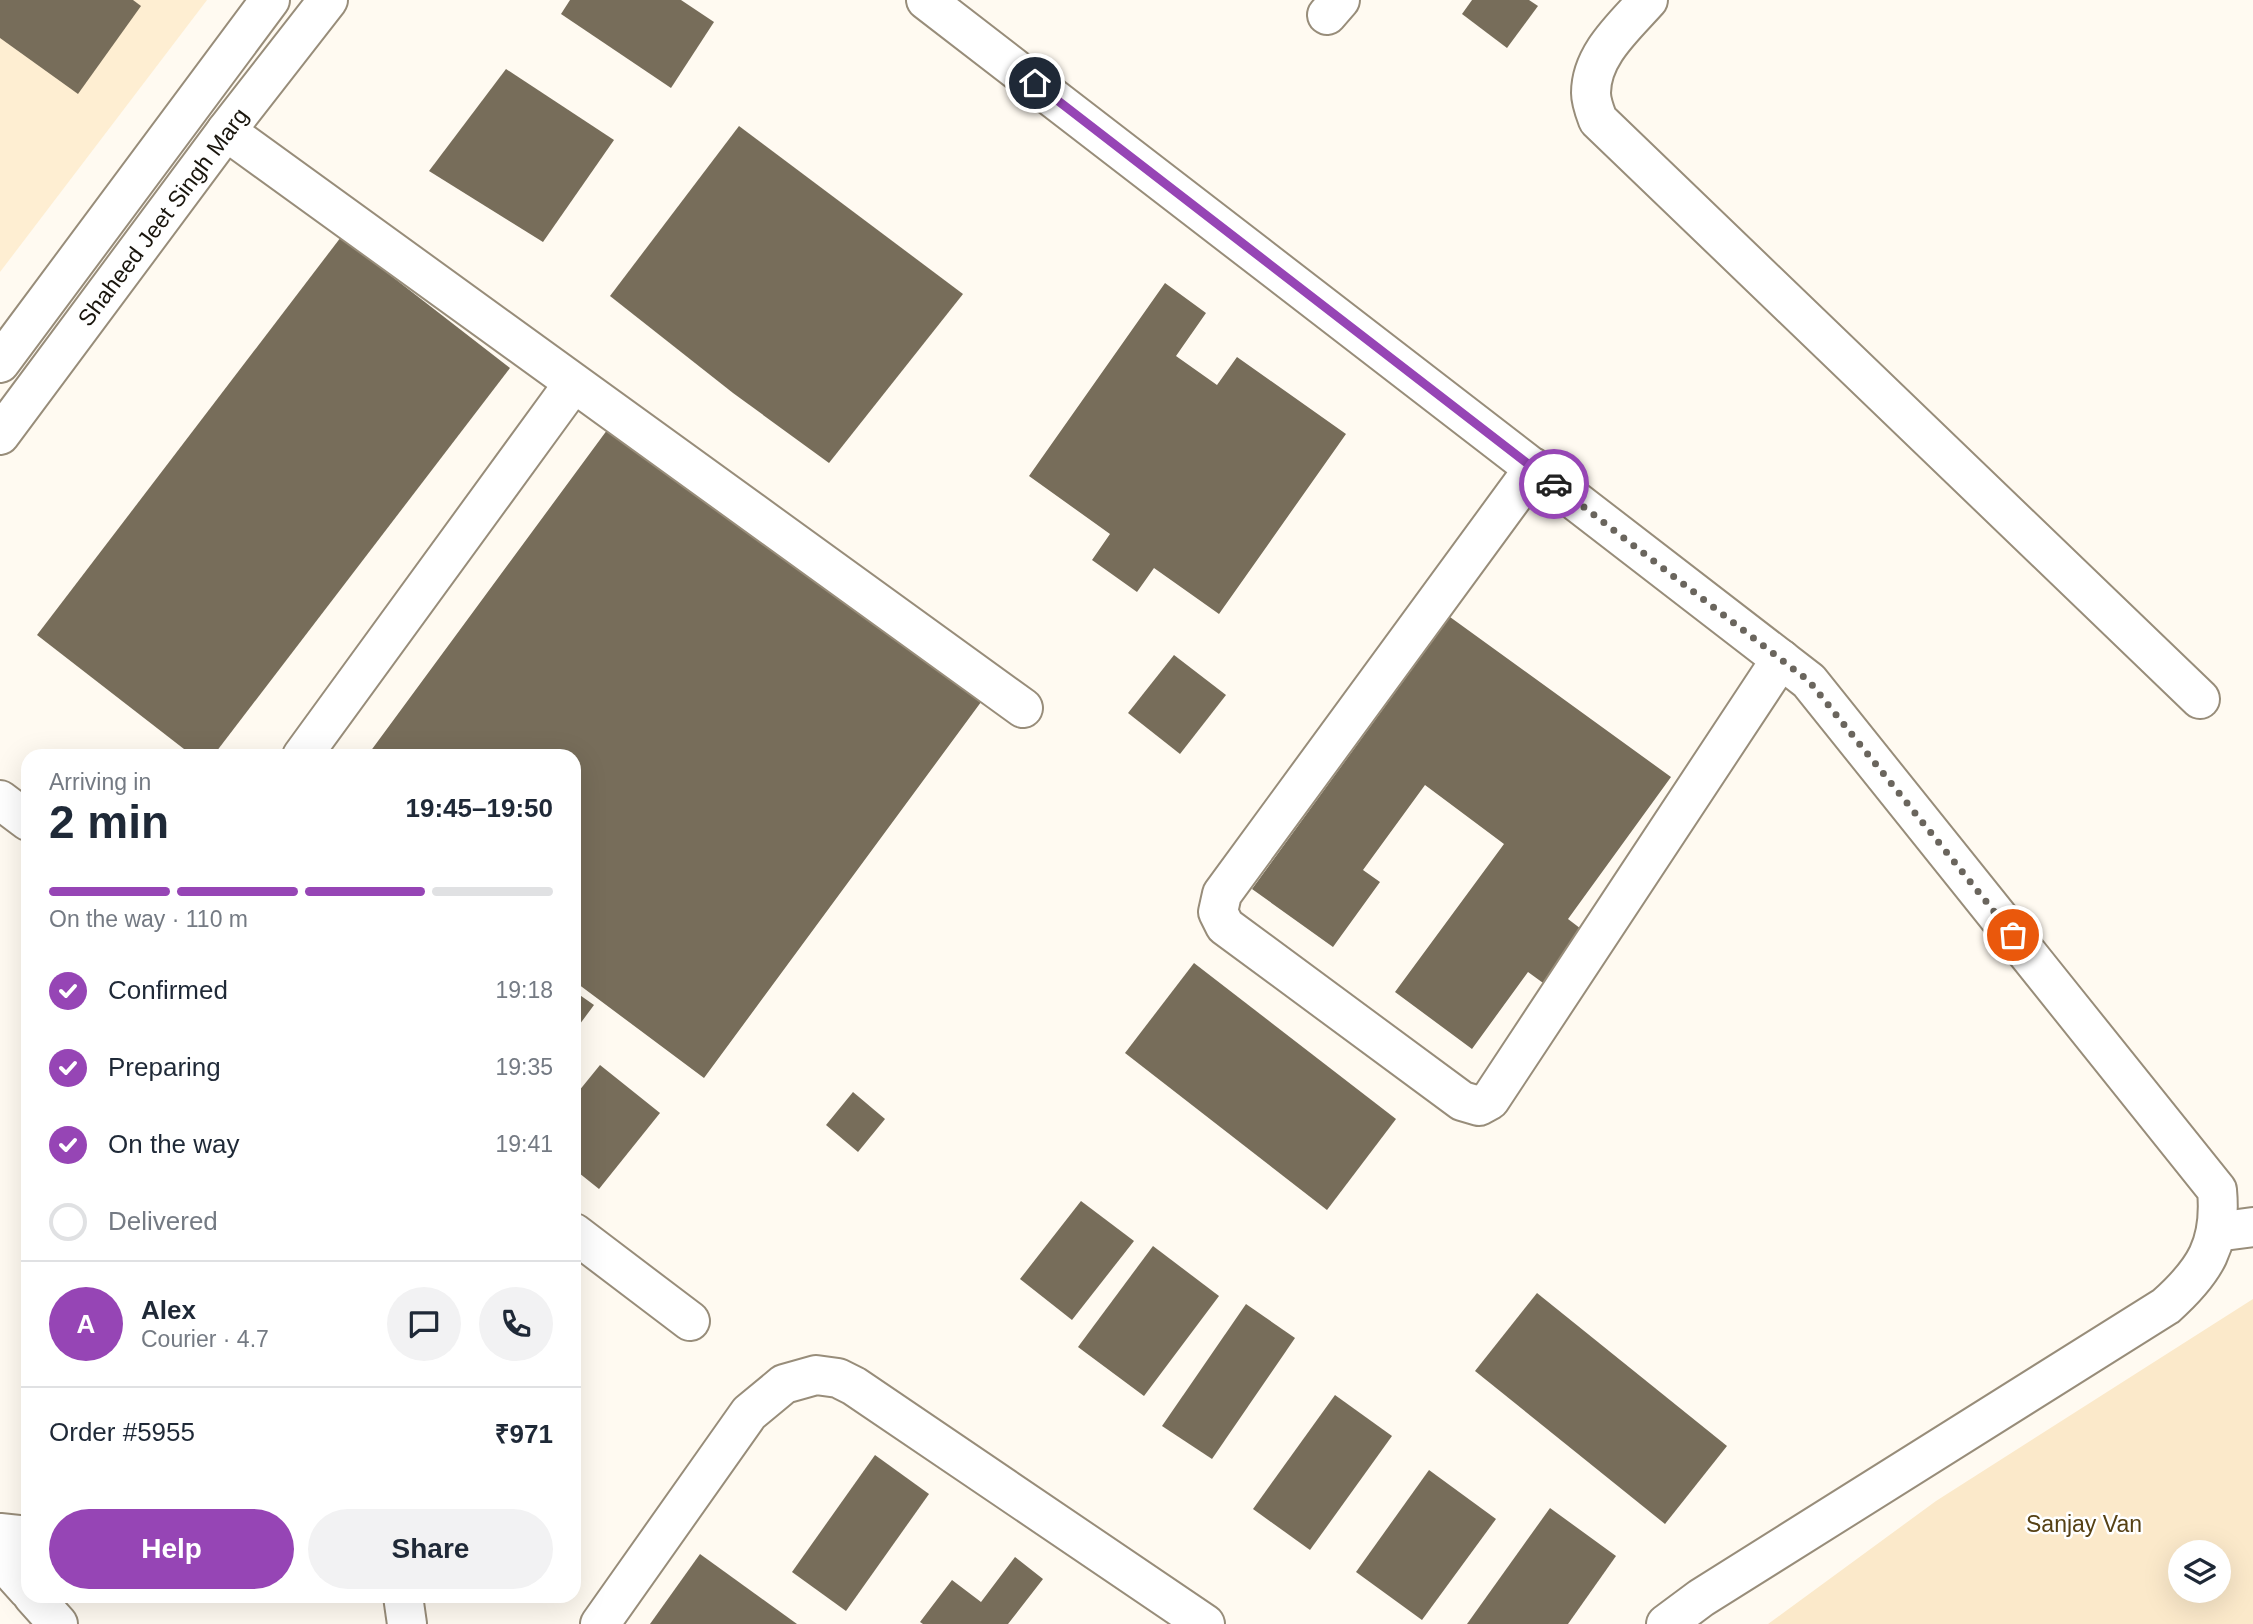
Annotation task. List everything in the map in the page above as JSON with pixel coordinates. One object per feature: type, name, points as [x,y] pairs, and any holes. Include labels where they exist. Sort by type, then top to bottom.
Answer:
[{"type":"street","name":"Shaheed Jeet Singh Marg","points":[[0,363],[270,0]]},
{"type":"street","name":"Shaheed Jeet Singh Marg","points":[[0,435],[226,131],[328,0]]},
{"type":"street","points":[[926,0],[1809,681],[2217,1190],[2219,1212],[2235,1230],[2205,1262],[2191,1283],[2166,1306],[1701,1598],[1666,1624]]},
{"type":"street","points":[[1648,0],[1606,47],[1593,71],[1590,96],[1598,120],[2200,699]]},
{"type":"street","points":[[226,131],[1023,708]]},
{"type":"street","points":[[307,749],[573,384]]},
{"type":"street","points":[[1534,468],[1222,894],[1218,912],[1225,926],[1462,1101],[1479,1105],[1490,1100],[1781,659]]},
{"type":"street","points":[[0,800],[21,816]]},
{"type":"street","points":[[581,1238],[690,1321]]},
{"type":"street","points":[[600,1624],[749,1413],[784,1384],[816,1376],[838,1378],[854,1386],[1205,1624]]},
{"type":"street","points":[[0,1534],[21,1536]]},
{"type":"street","points":[[0,1559],[21,1582]]},
{"type":"street","points":[[39,1603],[58,1624]]},
{"type":"street","points":[[403,1603],[407,1624]]},
{"type":"shaded area","points":[[0,0],[207,0],[0,272]]},
{"type":"green space","name":"Sanjay Van","points":[[2253,1299],[2253,1624],[1768,1624],[1936,1501]]},
{"type":"building","points":[[0,0],[133,0],[141,6],[78,94],[0,38]]},
{"type":"building","points":[[570,0],[681,0],[714,22],[671,88],[561,14]]},
{"type":"building","points":[[1472,0],[1529,0],[1538,6],[1507,48],[1462,14]]},
{"type":"building","points":[[506,69],[614,140],[543,242],[429,171]]},
{"type":"building","points":[[739,126],[963,294],[829,463],[733,393],[610,296]]},
{"type":"building","points":[[341,237],[510,368],[218,749],[184,749],[37,635]]},
{"type":"building","points":[[1165,283],[1206,313],[1176,356],[1217,385],[1237,357],[1346,434],[1219,614],[1154,568],[1137,592],[1092,560],[1110,534],[1029,476]]},
{"type":"building","points":[[613,422],[984,698],[704,1078],[581,986],[581,749],[372,749]]},
{"type":"building","points":[[1450,617],[1671,777],[1568,919],[1589,935],[1550,988],[1528,972],[1472,1049],[1395,992],[1504,844],[1425,785],[1363,870],[1380,882],[1333,947],[1252,889]]},
{"type":"building","points":[[1174,655],[1226,695],[1180,754],[1128,713]]},
{"type":"building","points":[[1194,963],[1396,1119],[1327,1210],[1125,1053]]},
{"type":"building","points":[[581,996],[594,1005],[581,1023]]},
{"type":"building","points":[[600,1065],[660,1113],[599,1189],[581,1175],[581,1088]]},
{"type":"building","points":[[853,1092],[885,1119],[858,1152],[826,1125]]},
{"type":"building","points":[[1081,1201],[1134,1241],[1072,1320],[1020,1279]]},
{"type":"building","points":[[1153,1246],[1219,1296],[1144,1396],[1078,1347]]},
{"type":"building","points":[[1537,1293],[1727,1446],[1665,1524],[1475,1371]]},
{"type":"building","points":[[1246,1304],[1295,1338],[1212,1459],[1162,1426]]},
{"type":"building","points":[[1335,1395],[1392,1436],[1310,1550],[1253,1509]]},
{"type":"building","points":[[875,1455],[929,1494],[846,1611],[792,1572]]},
{"type":"building","points":[[1429,1470],[1496,1519],[1422,1620],[1356,1572]]},
{"type":"building","points":[[1550,1508],[1616,1556],[1568,1624],[1467,1624]]},
{"type":"building","points":[[700,1554],[797,1624],[650,1624]]},
{"type":"building","points":[[1015,1557],[1043,1579],[1008,1624],[920,1622],[952,1580],[981,1602]]},
{"type":"way so far","points":[[1554,484],[1809,681],[2013,935]]},
{"type":"route","points":[[1035,83],[1554,484]]}]
